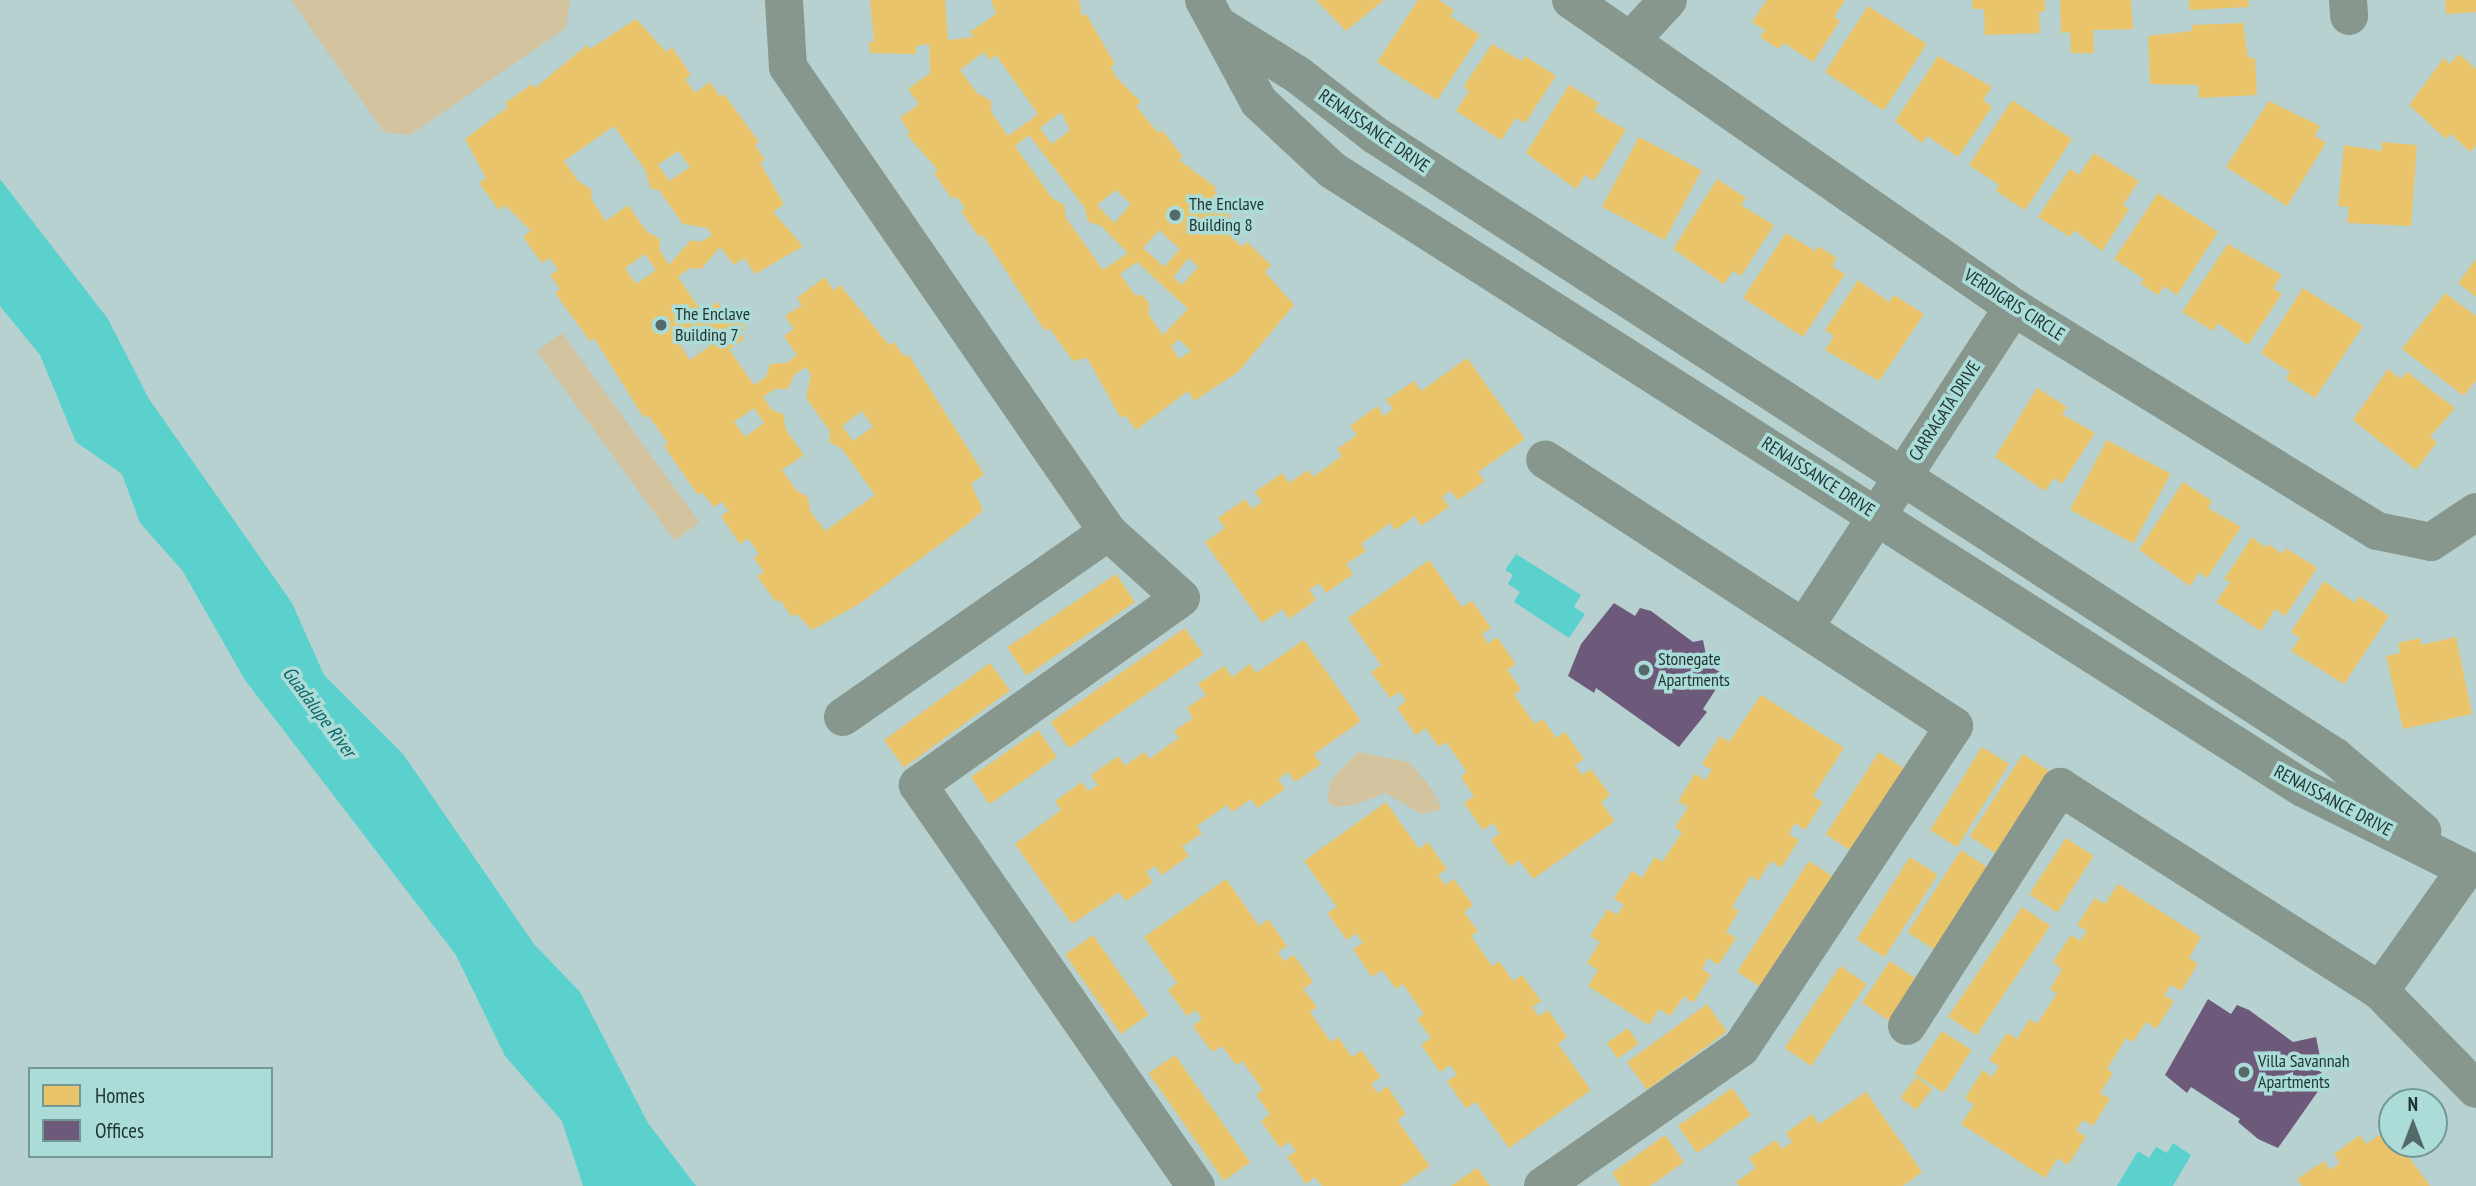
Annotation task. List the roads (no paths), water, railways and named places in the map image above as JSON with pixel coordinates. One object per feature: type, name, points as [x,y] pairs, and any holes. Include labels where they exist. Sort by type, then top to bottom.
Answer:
[{"type":"street","points":[[784,0],[788,67],[1108,532],[1181,598],[918,785],[1196,1186]]},
{"type":"street","name":"VERDIGRIS CIRCLE","points":[[1571,0],[1632,39],[2013,307],[2377,531],[2431,542],[2476,512]]},
{"type":"street","points":[[1632,39],[1668,0]]},
{"type":"street","name":"RENAISSANCE DRIVE","points":[[1212,13],[1375,135],[1902,477],[2126,617],[2334,756],[2471,874]]},
{"type":"street","name":"RENAISSANCE DRIVE","points":[[1212,13],[1259,102],[1332,170],[1878,515],[2303,789],[2471,874]]},
{"type":"street","name":"CARRAGATA DRIVE","points":[[1804,628],[2013,307]]},
{"type":"street","points":[[1543,1186],[1741,1048],[1954,726],[1545,459]]},
{"type":"street","points":[[843,717],[1108,532]]},
{"type":"street","points":[[1907,1026],[2060,787],[2381,991],[2476,1089]]},
{"type":"street","points":[[2381,991],[2471,874]]},
{"type":"water","name":"Guadalupe River","points":[[0,179],[108,319],[149,399],[292,603],[324,675],[403,754],[534,944],[580,992],[648,1123],[696,1186],[583,1186],[562,1121],[505,1056],[456,955],[245,680],[182,570],[140,523],[122,474],[76,442],[40,355],[0,306]]},
{"type":"water","points":[[1516,554],[1581,595],[1574,607],[1585,614],[1569,638],[1514,602],[1520,592],[1508,584],[1513,575],[1505,570]]},
{"type":"water","points":[[2173,1143],[2191,1155],[2173,1186],[2117,1186],[2138,1151],[2149,1158],[2156,1147],[2167,1153]]},
{"type":"place","name":"The Enclave Building 8","points":[[1175,215]]},
{"type":"place","name":"The Enclave Building 7","points":[[661,325]]},
{"type":"place","name":"Stonegate Apartments","points":[[1644,670]]},
{"type":"place","name":"Villa Savannah Apartments","points":[[2244,1072]]}]
